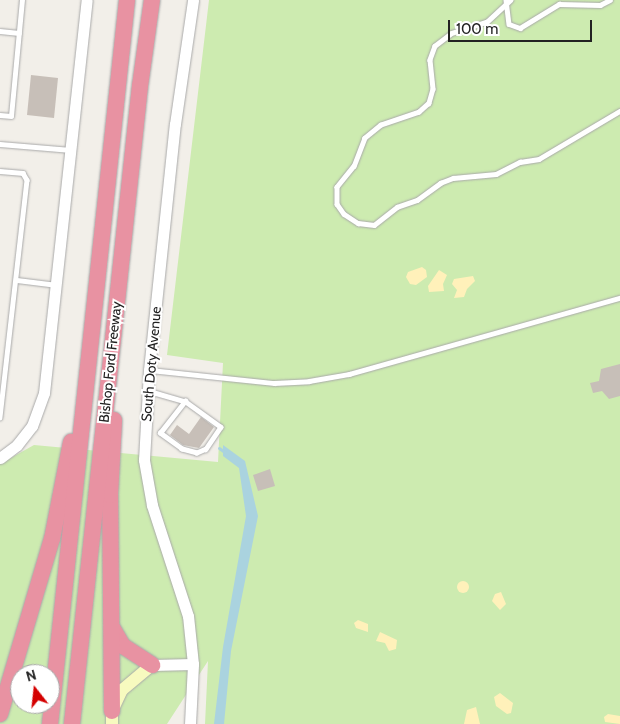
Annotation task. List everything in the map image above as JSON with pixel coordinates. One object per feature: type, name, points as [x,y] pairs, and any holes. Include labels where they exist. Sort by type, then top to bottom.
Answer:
[{"type":"highway","name":"Bishop Ford Freeway","points":[[50,724],[127,0]]},
{"type":"highway","name":"Bishop Ford Freeway","points":[[72,724],[112,344],[152,0]]},
{"type":"highway","points":[[112,344],[112,717]]},
{"type":"highway","points":[[0,714],[52,539],[70,444],[82,412]]},
{"type":"highway","points":[[112,624],[122,646],[152,665]]},
{"type":"main road","points":[[112,717],[122,690],[152,665]]},
{"type":"street","points":[[0,458],[24,438],[41,407],[72,151],[87,0]]},
{"type":"street","name":"South Doty Avenue","points":[[190,724],[193,664],[188,616],[158,526],[147,481],[144,450],[147,391],[175,124],[193,0]]},
{"type":"street","points":[[152,665],[193,664]]},
{"type":"lane","points":[[0,114],[11,116],[22,0]]},
{"type":"lane","points":[[506,0],[509,24],[520,28],[554,6],[564,3],[600,5],[610,0]]},
{"type":"lane","points":[[511,0],[487,22],[451,34],[435,46],[430,60],[433,89],[429,103],[419,112],[381,125],[365,138],[354,166],[336,193],[337,204],[344,214],[358,223],[374,225],[397,207],[416,200],[440,183],[453,178],[496,174],[520,162],[539,159],[620,111]]},
{"type":"lane","points":[[0,31],[19,33]]},
{"type":"lane","points":[[0,144],[72,151]]},
{"type":"lane","points":[[0,170],[23,173],[27,177],[17,280],[0,417]]},
{"type":"lane","points":[[17,280],[56,285]]},
{"type":"lane","points":[[149,370],[274,382],[309,381],[349,374],[620,298]]},
{"type":"lane","points":[[147,391],[185,401],[221,427],[206,449],[197,452],[182,449],[160,433],[185,401]]},
{"type":"green space","points":[[209,0],[620,0],[620,724],[205,724],[208,661],[167,724],[0,724],[0,464],[34,445],[218,462],[223,363],[167,355]]},
{"type":"sand","points":[[422,267],[426,270],[427,277],[416,285],[410,284],[406,277],[408,272]]},
{"type":"sand","points":[[439,270],[447,275],[443,284],[444,291],[429,292],[428,286]]},
{"type":"sand","points":[[473,276],[475,281],[467,289],[464,297],[454,298],[457,290],[452,284],[454,279]]},
{"type":"sand","points":[[463,581],[469,587],[463,593],[457,587]]},
{"type":"sand","points":[[501,592],[506,604],[500,610],[492,601],[495,594]]},
{"type":"sand","points":[[358,620],[368,624],[368,632],[356,628],[354,623]]},
{"type":"sand","points":[[380,632],[397,640],[396,649],[389,651],[385,643],[376,641]]},
{"type":"sand","points":[[500,693],[513,703],[511,713],[507,714],[496,706],[494,697]]},
{"type":"sand","points":[[476,707],[480,724],[464,724],[467,710]]},
{"type":"sand","points":[[608,714],[620,716],[620,724],[605,722],[604,717]]},
{"type":"water","points":[[223,445],[245,461],[258,516],[231,651],[224,724],[214,724],[223,647],[246,516],[239,468],[223,456]]},
{"type":"building","points":[[31,75],[58,78],[54,118],[27,115]]},
{"type":"building","points":[[620,364],[620,396],[609,399],[602,391],[593,393],[590,383],[599,381],[601,369]]},
{"type":"building","points":[[201,417],[214,427],[199,448],[183,445],[170,435],[177,425],[189,434]]},
{"type":"building","points":[[270,469],[275,486],[258,491],[253,475]]},
{"type":"waterway","points":[[219,448],[226,453]]}]
